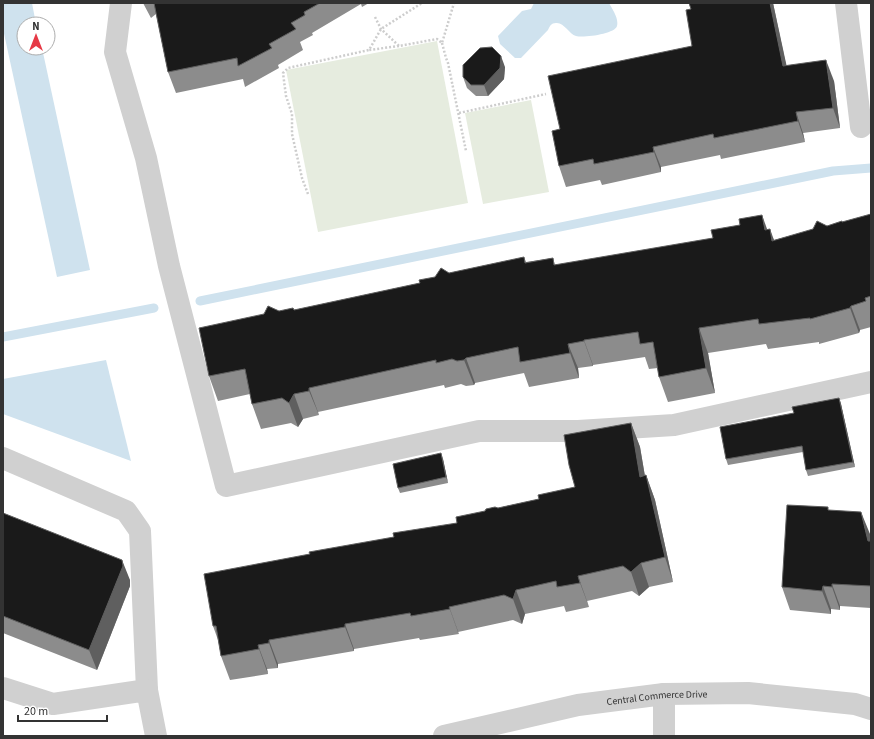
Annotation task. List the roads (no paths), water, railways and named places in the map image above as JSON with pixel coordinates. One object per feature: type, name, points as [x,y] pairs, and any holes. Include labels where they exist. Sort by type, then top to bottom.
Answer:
[{"type":"street","points":[[121,3],[115,52],[146,158],[169,266],[226,486],[479,431],[578,431],[674,425],[871,382]]},
{"type":"street","points":[[846,3],[860,127]]},
{"type":"street","points":[[3,458],[126,511],[140,532],[147,690],[156,736]]},
{"type":"street","points":[[3,688],[53,704],[147,690]]},
{"type":"street","name":"Central Commerce Drive","points":[[444,736],[578,705],[664,694],[748,693],[854,704],[871,709]]},
{"type":"street","points":[[664,694],[664,736]]},
{"type":"water","points":[[3,3],[32,3],[34,16],[16,16],[16,56],[44,56],[90,270],[57,277],[3,29]]},
{"type":"water","points":[[534,3],[609,3],[616,17],[617,26],[615,29],[605,33],[592,36],[576,36],[562,24],[556,23],[550,26],[548,30],[521,58],[515,58],[500,44],[498,36],[522,11],[531,9]]},
{"type":"water","points":[[106,360],[131,461],[3,414],[3,379]]},
{"type":"waterway","points":[[200,301],[833,171],[871,168]]},
{"type":"waterway","points":[[3,337],[154,308]]}]
